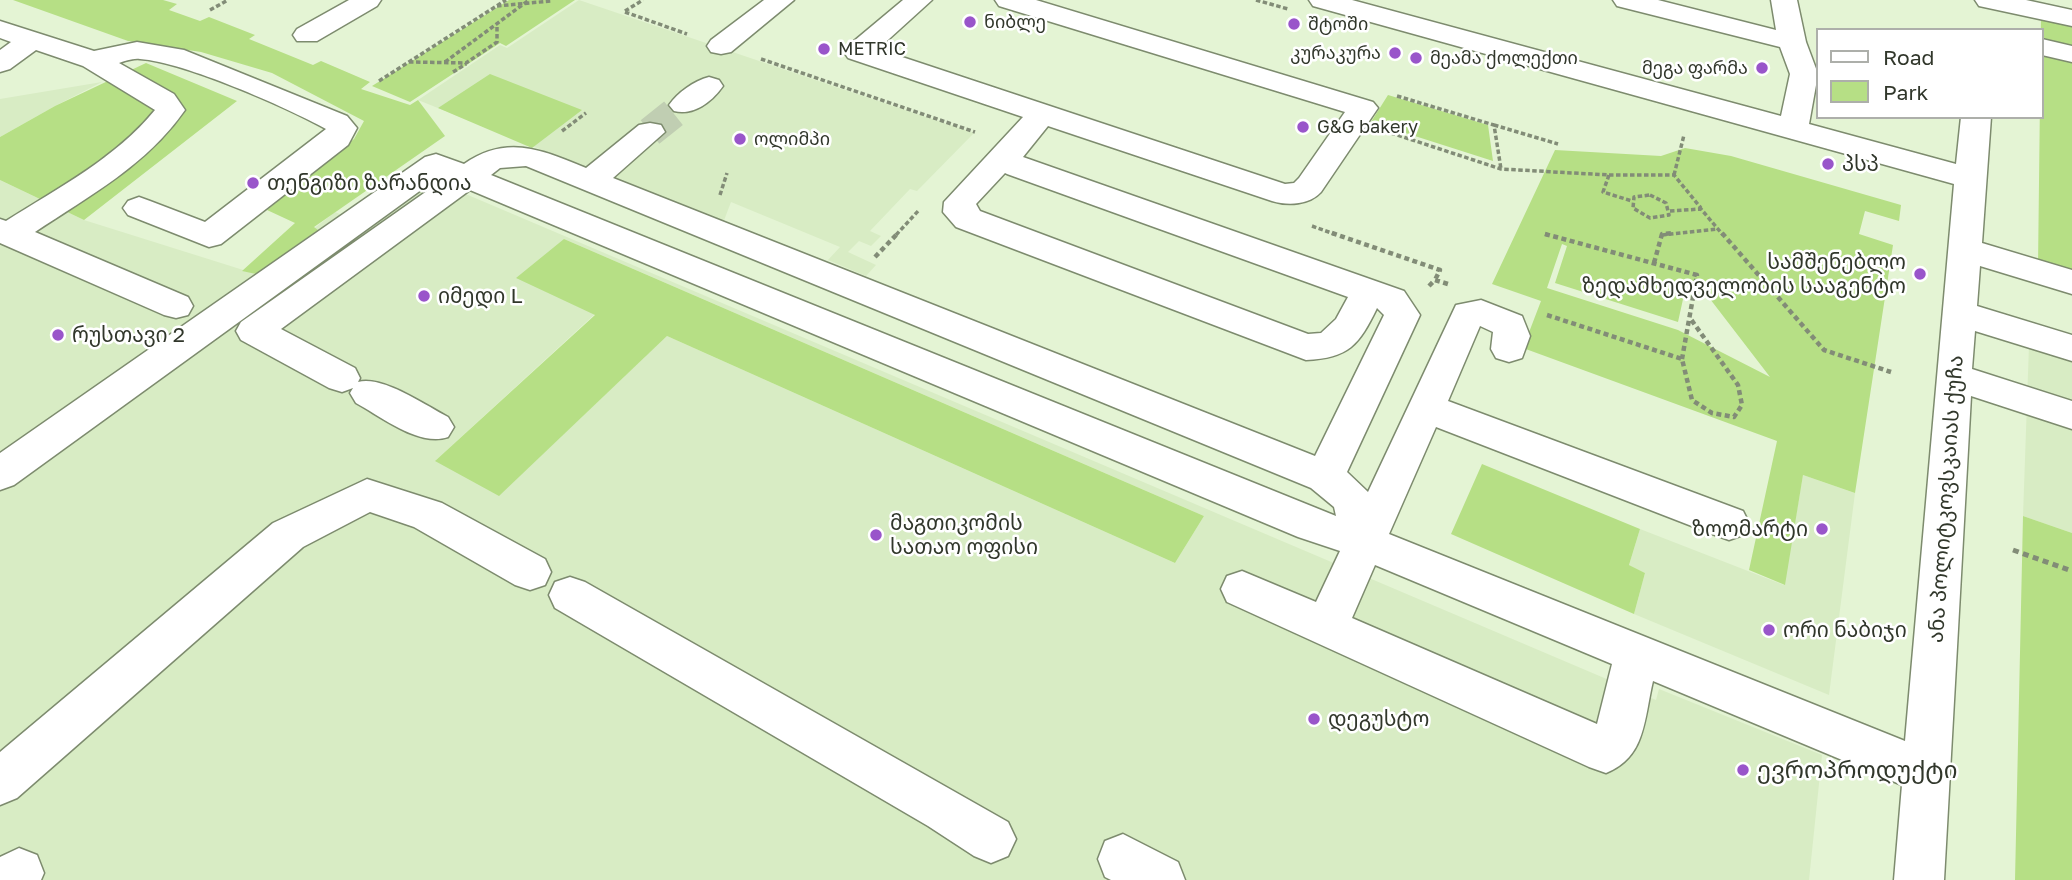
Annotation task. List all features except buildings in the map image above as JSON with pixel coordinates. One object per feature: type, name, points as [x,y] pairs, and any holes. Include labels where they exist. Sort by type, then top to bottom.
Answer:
[{"type":"street","points":[[307,36],[368,0]]},
{"type":"street","points":[[721,46],[781,0]]},
{"type":"street","points":[[919,0],[858,52],[1283,194],[1303,192],[1310,185],[1359,115],[1009,0]]},
{"type":"street","points":[[1322,0],[1971,178]]},
{"type":"street","points":[[1626,0],[1792,41]]},
{"type":"street","points":[[1784,0],[1792,41],[1804,74],[1793,128]]},
{"type":"street","points":[[1986,7],[2072,18]]},
{"type":"street","points":[[0,29],[93,60],[164,100],[170,110],[158,128],[123,157],[6,231]]},
{"type":"street","points":[[0,63],[32,40]]},
{"type":"street","points":[[2044,47],[2072,54]]},
{"type":"street","points":[[93,60],[137,50],[174,57],[271,93],[336,122],[342,128],[337,138],[209,236],[139,208]]},
{"type":"street","points":[[684,105],[709,86]]},
{"type":"street","points":[[1043,113],[960,202],[959,212],[968,219],[1306,347],[1330,346],[1350,327],[1367,291]]},
{"type":"street","name":"ანა პოლიტკოვსკაიას ქუჩა","points":[[1919,880],[1954,377],[1976,119]]},
{"type":"street","points":[[591,180],[650,132]]},
{"type":"street","points":[[1007,151],[1008,161],[1017,167],[1392,300],[1402,315],[1325,477]]},
{"type":"street","points":[[435,427],[254,331],[492,159],[529,156],[1325,477],[1351,498],[1365,542]]},
{"type":"street","points":[[0,474],[436,163],[1312,525],[1365,542],[1927,773]]},
{"type":"street","points":[[6,231],[176,306]]},
{"type":"street","points":[[709,278],[745,243]]},
{"type":"street","points":[[1965,250],[2072,282]]},
{"type":"street","points":[[1326,627],[1468,314],[1481,312],[1509,325],[1512,336],[1508,349]]},
{"type":"street","points":[[1960,313],[2072,348]]},
{"type":"street","points":[[997,396],[1027,356]]},
{"type":"street","points":[[1954,377],[2072,415]]},
{"type":"street","points":[[1426,408],[1729,523]]},
{"type":"street","points":[[0,782],[288,536],[368,495],[428,515],[530,572]]},
{"type":"street","points":[[1242,589],[1606,751],[1616,742],[1637,653]]},
{"type":"street","points":[[570,595],[991,839]]},
{"type":"path","points":[[210,10],[228,0]]},
{"type":"path","points":[[379,81],[506,0]]},
{"type":"path","points":[[444,62],[497,26],[529,0]]},
{"type":"path","points":[[643,0],[625,12],[976,132]]},
{"type":"path","points":[[496,6],[551,1]]},
{"type":"path","points":[[453,72],[498,42],[497,26]]},
{"type":"path","points":[[409,62],[467,63]]},
{"type":"path","points":[[1558,144],[1376,90],[1359,115],[1501,169],[1609,176],[1674,174]]},
{"type":"path","points":[[1494,125],[1501,169]]},
{"type":"path","points":[[1674,174],[1686,129]]},
{"type":"path","points":[[723,184],[727,173]]},
{"type":"path","points":[[1674,174],[1718,229],[1824,350],[1891,372]]},
{"type":"path","points":[[1609,176],[1602,192],[1632,201]]},
{"type":"path","points":[[1632,201],[1638,196],[1656,197],[1666,203],[1670,211]]},
{"type":"path","points":[[1632,201],[1633,208],[1647,218],[1665,217],[1670,211],[1702,209]]},
{"type":"path","points":[[904,226],[919,211]]},
{"type":"path","points":[[1311,226],[1440,270],[1402,315]]},
{"type":"path","points":[[1654,263],[1661,234],[1718,229]]},
{"type":"path","points":[[1545,233],[1697,275],[1682,359],[1692,400],[1712,413],[1734,417],[1742,405],[1738,385],[1715,349],[1690,318]]},
{"type":"path","points":[[1435,279],[1457,287]]},
{"type":"path","points":[[1544,314],[1682,359]]},
{"type":"path","points":[[2013,550],[2072,571]]},
{"type":"shaded area","name":"ოლიმპი","points":[[579,0],[974,133],[917,191],[910,189],[870,231],[881,236],[871,246],[859,241],[848,252],[876,265],[866,276],[828,260],[840,247],[731,202],[723,223],[418,100],[500,45],[507,48]]},
{"type":"shaded area","points":[[102,82],[55,106],[0,137],[0,99]]},
{"type":"shaded area","points":[[0,180],[84,220],[256,274],[335,212],[356,221],[432,181],[1656,700],[1659,689],[1822,755],[1809,880],[0,880]],"holes":[[[564,239],[1204,516],[1175,563],[667,336],[499,495],[436,460],[595,314]]]},
{"type":"shaded area","points":[[2029,345],[2072,358],[2072,533],[2023,516]]},
{"type":"shaded area","points":[[1803,475],[1855,493],[1829,695],[1634,614],[1645,573],[1629,565],[1640,529],[1784,585]]},
{"type":"green space","points":[[13,0],[163,0],[177,4],[169,10],[200,21],[209,17],[255,35],[249,39],[313,65],[321,61],[370,82],[361,89],[410,105],[418,100],[445,136],[314,227],[318,230],[256,274],[242,271],[295,223],[267,210],[354,139],[364,121],[272,73],[201,52],[128,41]]},
{"type":"green space","points":[[509,0],[575,0],[506,46],[500,43],[410,102],[372,86]]},
{"type":"green space","points":[[2041,15],[2072,22],[2072,276],[2038,266],[2040,119],[2044,119],[2044,28],[2041,28]]},
{"type":"green space","points":[[146,63],[237,101],[84,220],[0,180],[0,137],[55,106]]},
{"type":"green space","points":[[490,74],[582,110],[532,148],[438,108]]},
{"type":"green space","points":[[1388,95],[1488,125],[1493,161],[1371,122]]},
{"type":"green space","points":[[1685,148],[1731,156],[1901,205],[1899,221],[1865,211],[1859,234],[1893,245],[1855,493],[1803,475],[1785,585],[1749,570],[1777,441],[1523,348],[1541,301],[1492,284],[1555,150],[1661,156]],"holes":[[[1562,244],[1567,246],[1555,283],[1678,322],[1687,281],[1683,279],[1697,282],[1770,377],[1678,330],[1547,288]]]},
{"type":"green space","points":[[564,239],[1204,516],[1175,563],[667,336],[499,496],[435,461],[595,315],[516,278]]},
{"type":"green space","points":[[1482,464],[1640,529],[1629,565],[1645,573],[1634,614],[1451,534]]},
{"type":"green space","points":[[2023,516],[2072,533],[2072,880],[2015,880]]},
{"type":"tunnel","points":[[650,132],[684,105]]},
{"type":"place","name":"ნიბლე","points":[[970,22]]},
{"type":"place","name":"შტოში","points":[[1294,24]]},
{"type":"place","name":"METRIC","points":[[824,49]]},
{"type":"place","name":"კურაკურა","points":[[1395,53]]},
{"type":"place","name":"მეამა ქოლექთი","points":[[1416,58]]},
{"type":"place","name":"მეგა ფარმა","points":[[1762,68]]},
{"type":"place","name":"G&G bakery","points":[[1303,127]]},
{"type":"place","name":"ოლიმპი","points":[[740,139]]},
{"type":"place","name":"პსპ","points":[[1828,164]]},
{"type":"place","name":"თენგიზი ზარანდია","points":[[253,183]]},
{"type":"place","name":"სამშენებლო ზედამხედველობის სააგენტო","points":[[1920,274]]},
{"type":"place","name":"იმედი L","points":[[424,296]]},
{"type":"place","name":"რუსთავი 2","points":[[58,335]]},
{"type":"place","name":"ზოომარტი","points":[[1822,529]]},
{"type":"place","name":"მაგთიკომის სათაო ოფისი","points":[[876,535]]},
{"type":"place","name":"ორი ნაბიჯი","points":[[1769,630]]},
{"type":"place","name":"დეგუსტო","points":[[1314,719]]},
{"type":"place","name":"ევროპროდუქტი","points":[[1743,770]]}]
